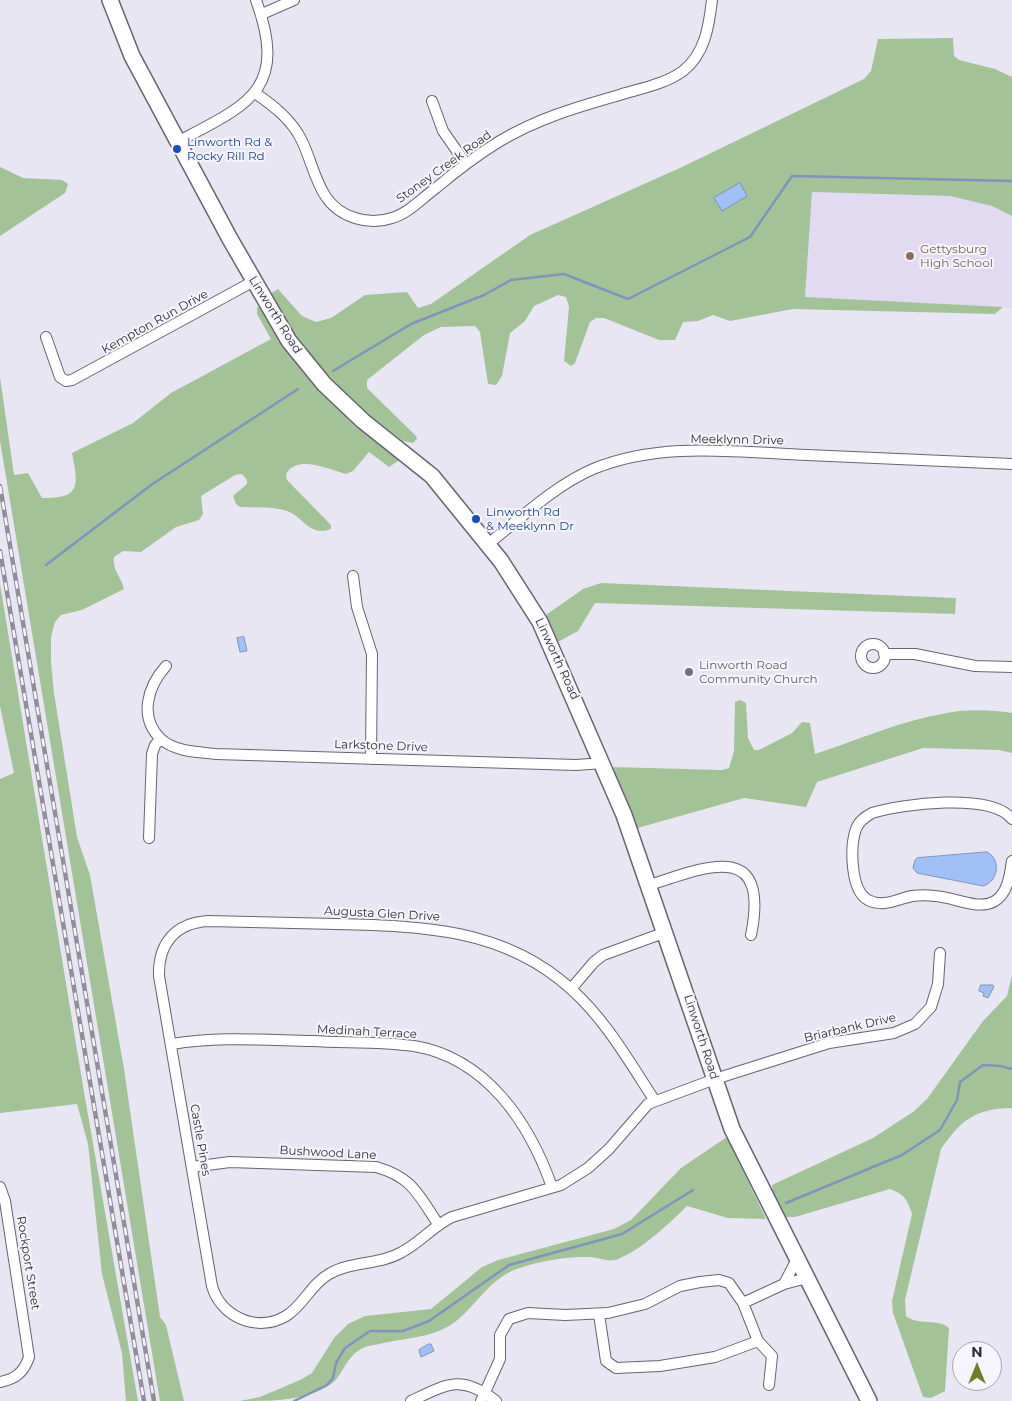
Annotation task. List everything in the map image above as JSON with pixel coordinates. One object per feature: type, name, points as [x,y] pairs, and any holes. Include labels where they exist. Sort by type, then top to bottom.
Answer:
[{"type":"main road","name":"Linworth Road","points":[[110,0],[132,56],[254,281],[289,341],[324,384],[363,421],[432,476],[488,544],[540,622],[603,763],[650,885],[732,1129],[869,1401]]},
{"type":"street","points":[[178,141],[236,110],[255,93],[266,68],[268,55],[266,25],[256,0]]},
{"type":"street","points":[[262,14],[294,0]]},
{"type":"street","name":"Stoney Creek Road","points":[[255,93],[280,111],[302,140],[322,193],[342,213],[356,219],[380,221],[394,218],[408,210],[466,164],[528,124],[660,83],[683,71],[700,53],[709,25],[712,0]]},
{"type":"street","points":[[432,100],[443,131],[466,164]]},
{"type":"street","name":"Kempton Run Drive","points":[[46,337],[60,377],[66,381],[86,373],[254,281]]},
{"type":"street","name":"Meeklynn Drive","points":[[488,544],[532,508],[571,482],[592,470],[626,458],[666,452],[728,451],[1012,464]]},
{"type":"street","points":[[353,576],[356,607],[370,645],[372,659],[371,758]]},
{"type":"street","points":[[884,654],[915,654],[975,666],[1012,667]]},
{"type":"street","points":[[149,838],[152,754],[155,746],[161,739],[154,728],[148,707],[154,680],[166,666]]},
{"type":"street","name":"Larkstone Drive","points":[[161,739],[188,751],[216,754],[576,765],[603,763]]},
{"type":"street","points":[[1012,818],[998,809],[950,801],[883,810],[865,816],[859,823],[855,838],[855,885],[862,896],[876,903],[893,903],[913,896],[936,896],[980,905],[988,904],[1000,898],[1004,893],[1012,867]]},
{"type":"street","points":[[650,885],[702,868],[718,867],[742,872],[749,877],[756,893],[756,914],[752,935]]},
{"type":"street","name":"Augusta Glen Drive","points":[[164,945],[175,932],[199,921],[421,926],[474,937],[509,950],[536,964],[572,989],[611,1034],[655,1101]]},
{"type":"street","points":[[572,989],[594,962],[603,955],[666,932]]},
{"type":"street","name":"Castle Pines","points":[[164,945],[159,960],[159,976],[214,1295],[231,1314],[250,1322]]},
{"type":"street","name":"Briarbank Drive","points":[[250,1322],[274,1321],[286,1316],[328,1274],[338,1269],[402,1252],[438,1224],[467,1212],[573,1179],[610,1149],[642,1109],[655,1101],[714,1079],[829,1043],[894,1033],[915,1024],[931,1007],[938,984],[940,953]]},
{"type":"street","name":"Medinah Terrace","points":[[172,1044],[203,1039],[298,1041],[391,1044],[435,1051],[462,1063],[495,1087],[510,1106],[534,1144],[542,1159],[552,1187]]},
{"type":"street","name":"Bushwood Lane","points":[[192,1167],[230,1162],[376,1166],[394,1172],[410,1183],[438,1224]]},
{"type":"street","name":"Rockport Street","points":[[0,1188],[6,1201],[30,1356],[25,1368],[18,1376],[0,1382]]},
{"type":"street","points":[[784,1284],[797,1259]]},
{"type":"street","points":[[743,1303],[784,1284],[807,1278]]},
{"type":"street","points":[[483,1397],[500,1359],[500,1335],[509,1318],[528,1313],[599,1314],[645,1304],[680,1286],[719,1280],[729,1283],[743,1303],[758,1341],[772,1356],[769,1385]]},
{"type":"street","points":[[599,1314],[606,1361],[616,1368],[660,1366],[715,1357],[758,1341]]},
{"type":"street","points":[[411,1401],[452,1383],[469,1385],[483,1397],[496,1401]]},
{"type":"shaded area","name":"Gettysburg High School","points":[[812,192],[950,196],[992,206],[1012,216],[1012,308],[805,297]]},
{"type":"green space","points":[[953,38],[954,56],[959,60],[995,69],[1012,77],[1012,216],[992,206],[950,196],[812,192],[805,297],[1003,307],[995,314],[793,309],[730,321],[713,315],[698,321],[683,322],[675,340],[659,340],[604,318],[596,318],[590,322],[575,363],[571,366],[564,361],[569,307],[566,297],[558,295],[534,306],[525,321],[510,333],[502,376],[496,385],[488,384],[480,332],[475,326],[441,327],[424,335],[367,380],[367,388],[416,436],[417,439],[413,443],[403,441],[341,393],[293,336],[268,295],[278,289],[302,316],[316,322],[331,318],[365,295],[407,292],[418,308],[431,304],[530,235],[682,167],[864,79],[871,71],[878,39]]},
{"type":"green space","points":[[0,167],[23,178],[62,180],[68,184],[65,193],[0,236]]},
{"type":"green space","points":[[257,307],[263,308],[395,452],[398,461],[389,467],[369,452],[353,471],[346,474],[305,464],[291,468],[286,474],[287,480],[331,525],[331,529],[323,531],[312,528],[293,514],[282,509],[240,507],[236,504],[233,496],[247,484],[247,480],[242,474],[235,475],[201,496],[203,514],[199,520],[176,527],[141,552],[123,551],[114,557],[114,566],[124,589],[82,610],[61,615],[55,622],[51,637],[54,693],[77,837],[90,875],[124,1069],[160,1317],[166,1325],[184,1401],[160,1401],[0,441],[0,377],[14,475],[28,473],[42,498],[64,496],[71,492],[76,481],[72,453],[133,423],[171,393],[271,339],[257,314]]},
{"type":"green space","points":[[601,583],[956,598],[955,614],[595,603],[578,631],[556,643],[543,617],[583,589]]},
{"type":"green space","points":[[0,584],[83,1086],[138,1401],[126,1401],[122,1353],[102,1274],[88,1144],[77,1104],[0,1113],[0,779],[14,773],[0,706]]},
{"type":"green space","points":[[740,700],[746,703],[748,738],[754,750],[759,750],[792,733],[802,722],[810,723],[815,754],[913,720],[955,712],[980,710],[1012,713],[1012,753],[999,750],[923,748],[817,782],[806,807],[744,798],[634,829],[611,767],[722,770],[729,768],[734,751],[735,702]]},
{"type":"green space","points":[[1012,975],[1012,1108],[988,1111],[970,1118],[956,1130],[941,1149],[905,1300],[906,1316],[917,1321],[939,1323],[949,1328],[945,1391],[931,1398],[923,1397],[893,1313],[892,1301],[912,1214],[905,1198],[890,1189],[795,1217],[784,1217],[773,1194],[772,1185],[873,1138],[913,1112],[927,1099],[983,1021],[1007,996]]},
{"type":"green space","points":[[727,1137],[766,1219],[728,1218],[687,1206],[645,1243],[618,1259],[571,1257],[541,1262],[514,1270],[497,1280],[463,1315],[447,1327],[418,1337],[363,1348],[353,1355],[335,1381],[315,1393],[279,1400],[240,1401],[260,1397],[312,1373],[334,1338],[348,1324],[365,1316],[431,1309],[482,1267],[498,1260],[614,1229],[631,1220],[681,1168]]},
{"type":"water","points":[[740,183],[747,196],[722,211],[714,198]]},
{"type":"water","points":[[244,637],[247,651],[240,652],[237,638]]},
{"type":"water","points":[[987,852],[995,860],[996,870],[992,880],[983,886],[917,873],[913,868],[917,858]]},
{"type":"water","points":[[981,985],[993,985],[994,987],[988,998],[979,991]]},
{"type":"water","points":[[431,1344],[434,1351],[421,1357],[419,1350]]},
{"type":"waterway","points":[[333,371],[411,324],[484,295],[511,280],[564,274],[628,299],[750,237],[792,176],[1012,181]]},
{"type":"waterway","points":[[46,565],[151,485],[298,389]]},
{"type":"waterway","points":[[786,1203],[902,1155],[940,1130],[957,1100],[960,1082],[983,1065],[1012,1069]]},
{"type":"waterway","points":[[294,1401],[327,1385],[333,1378],[336,1363],[345,1348],[370,1331],[403,1331],[429,1321],[509,1265],[622,1234],[693,1190]]},
{"type":"railway","points":[[0,486],[154,1401]]},
{"type":"railway","points":[[0,551],[144,1401]]},
{"type":"place","name":"Linworth Rd & Rocky Rill Rd","points":[[177,149]]},
{"type":"place","name":"Gettysburg High School","points":[[910,256]]},
{"type":"place","name":"Linworth Rd & Meeklynn Dr","points":[[476,519]]},
{"type":"place","name":"Linworth Road Community Church","points":[[689,672]]}]
